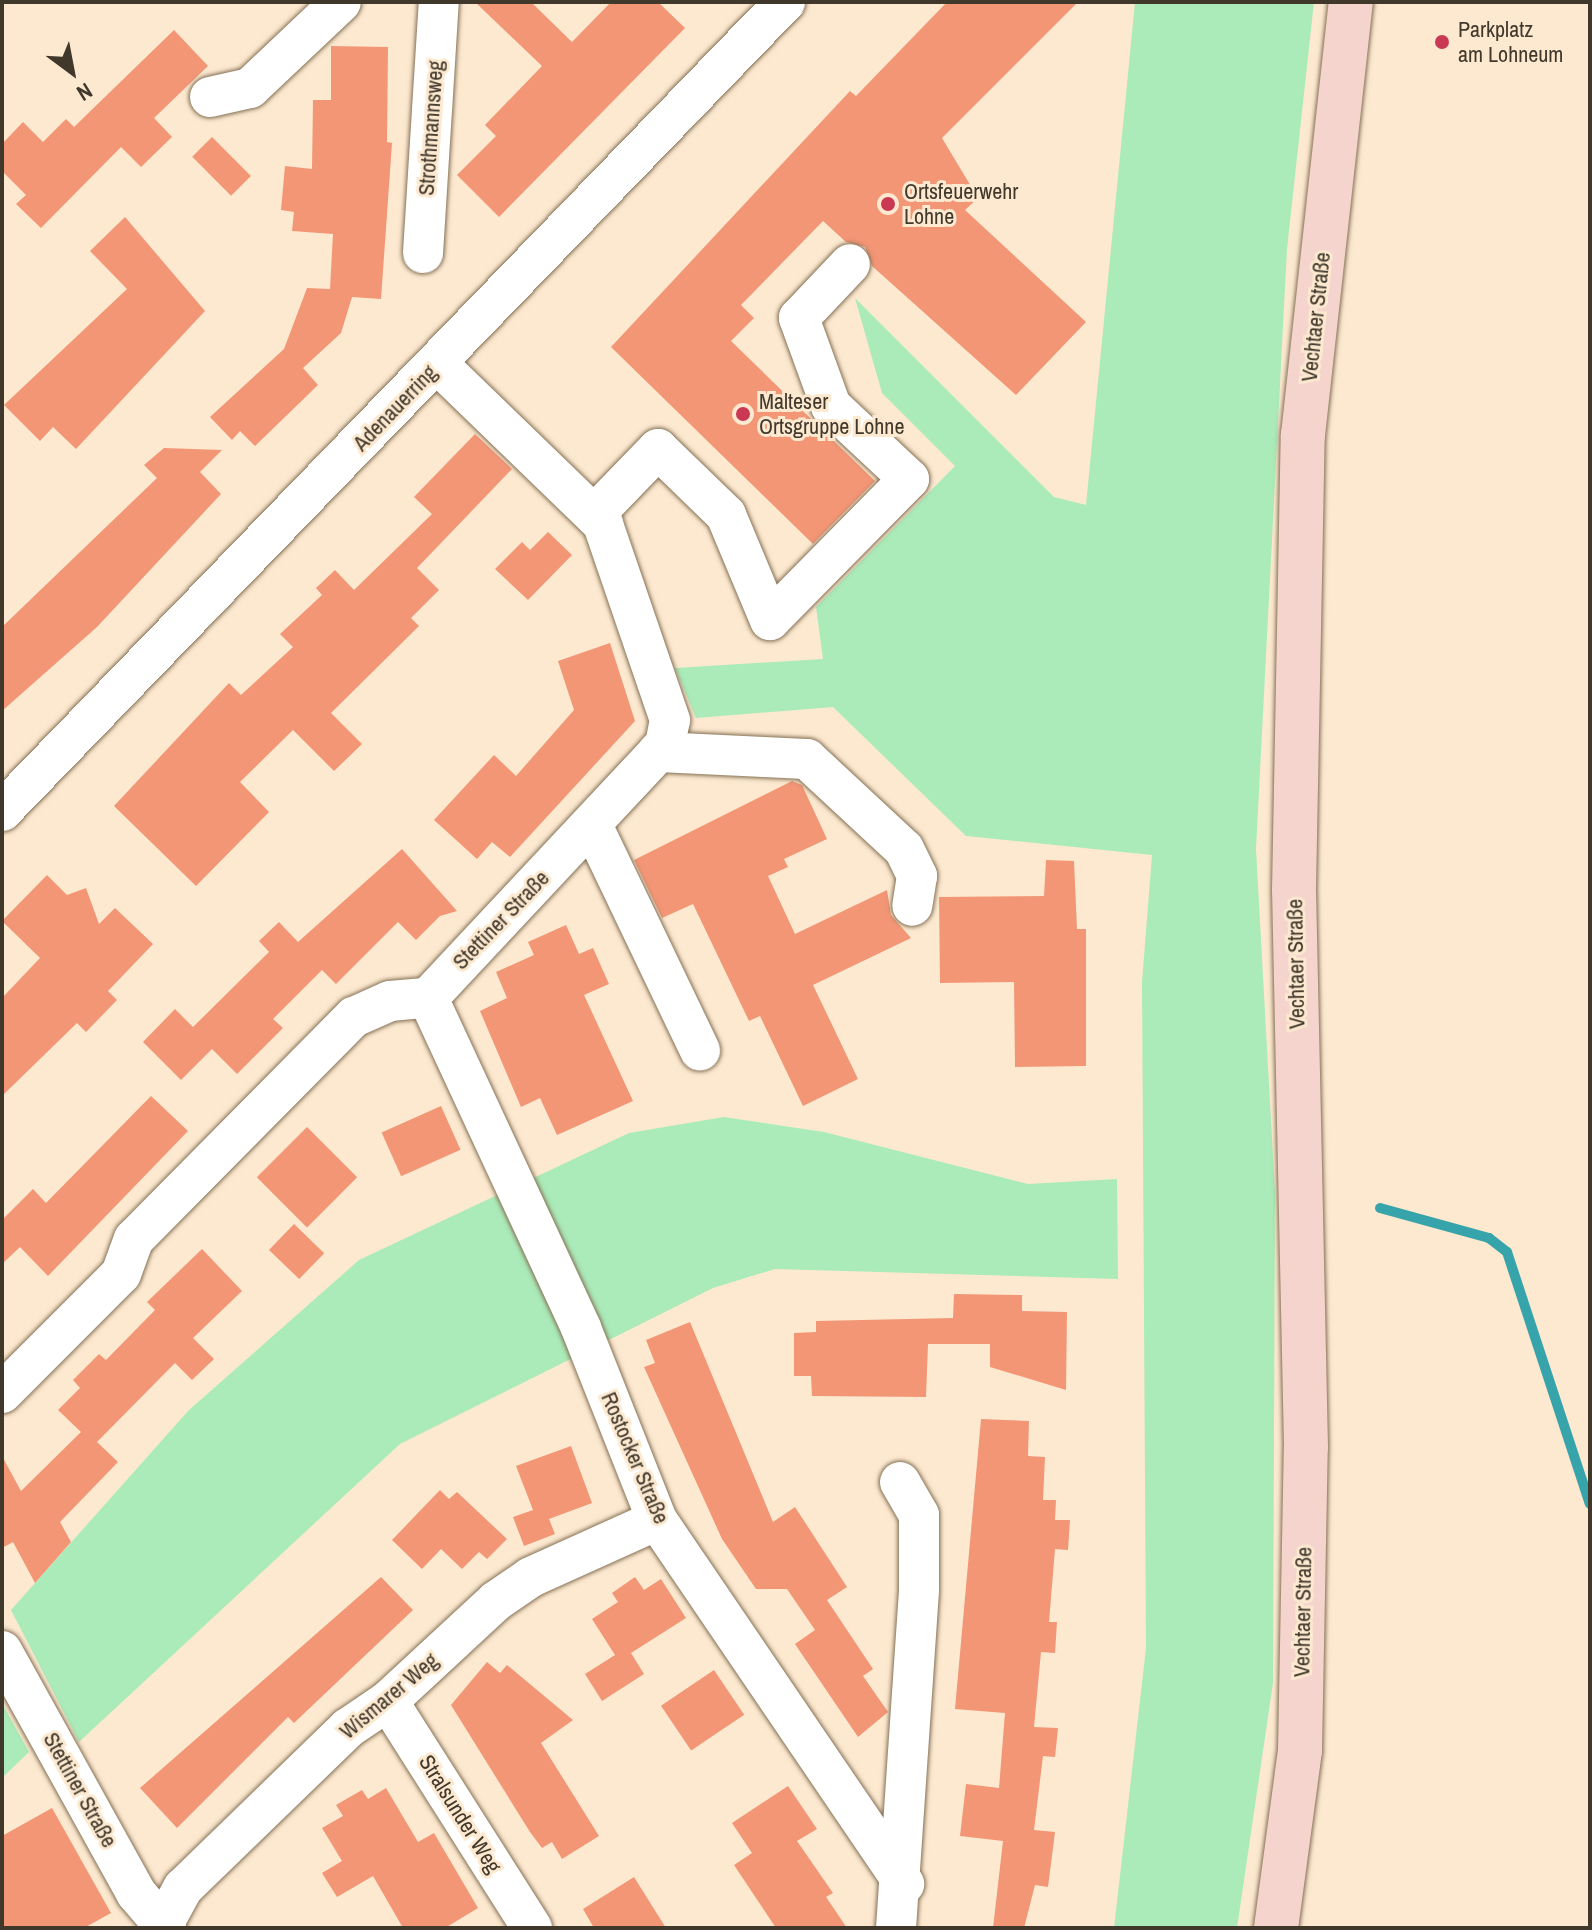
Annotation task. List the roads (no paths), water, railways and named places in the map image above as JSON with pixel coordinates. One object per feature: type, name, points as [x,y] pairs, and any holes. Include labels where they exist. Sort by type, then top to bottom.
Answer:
[{"type":"main road","name":"Vechtaer Straße","points":[[1276,1928],[1300,1750],[1306,1447],[1294,890],[1303,435],[1351,2]]},
{"type":"street","points":[[210,97],[250,88],[341,2]]},
{"type":"street","name":"Strothmannsweg","points":[[423,253],[439,2]]},
{"type":"street","name":"Adenauerring","points":[[2,811],[438,364],[785,2]]},
{"type":"street","points":[[594,515],[658,449],[726,515],[770,620],[909,479],[831,406],[799,318],[850,264]]},
{"type":"street","name":"Stettiner Straße","points":[[428,998],[658,752],[670,720],[594,515],[438,364]]},
{"type":"street","points":[[658,752],[807,759],[904,849],[917,876],[912,906]]},
{"type":"street","points":[[592,825],[700,1050]]},
{"type":"street","points":[[2,1393],[121,1274],[134,1239],[354,1017],[390,1001],[428,998]]},
{"type":"street","name":"Rostocker Straße","points":[[428,998],[581,1328],[657,1520],[904,1884]]},
{"type":"street","points":[[896,1928],[904,1884],[919,1515],[900,1482]]},
{"type":"street","name":"Wismarer Weg","points":[[164,1927],[183,1888],[348,1728],[388,1701],[531,1577],[657,1520]]},
{"type":"street","name":"Stettiner Straße","points":[[2,1651],[136,1893],[164,1927]]},
{"type":"street","name":"Stralsunder Weg","points":[[388,1701],[532,1928]]},
{"type":"waterway","points":[[1380,1208],[1489,1238],[1507,1252],[1590,1504]]},
{"type":"place","name":"Parkplatz am Lohneum","points":[[1442,42]]},
{"type":"place","name":"Ortsfeuerwehr Lohne","points":[[888,204]]},
{"type":"place","name":"Malteser Ortsgruppe Lohne","points":[[743,414]]}]
